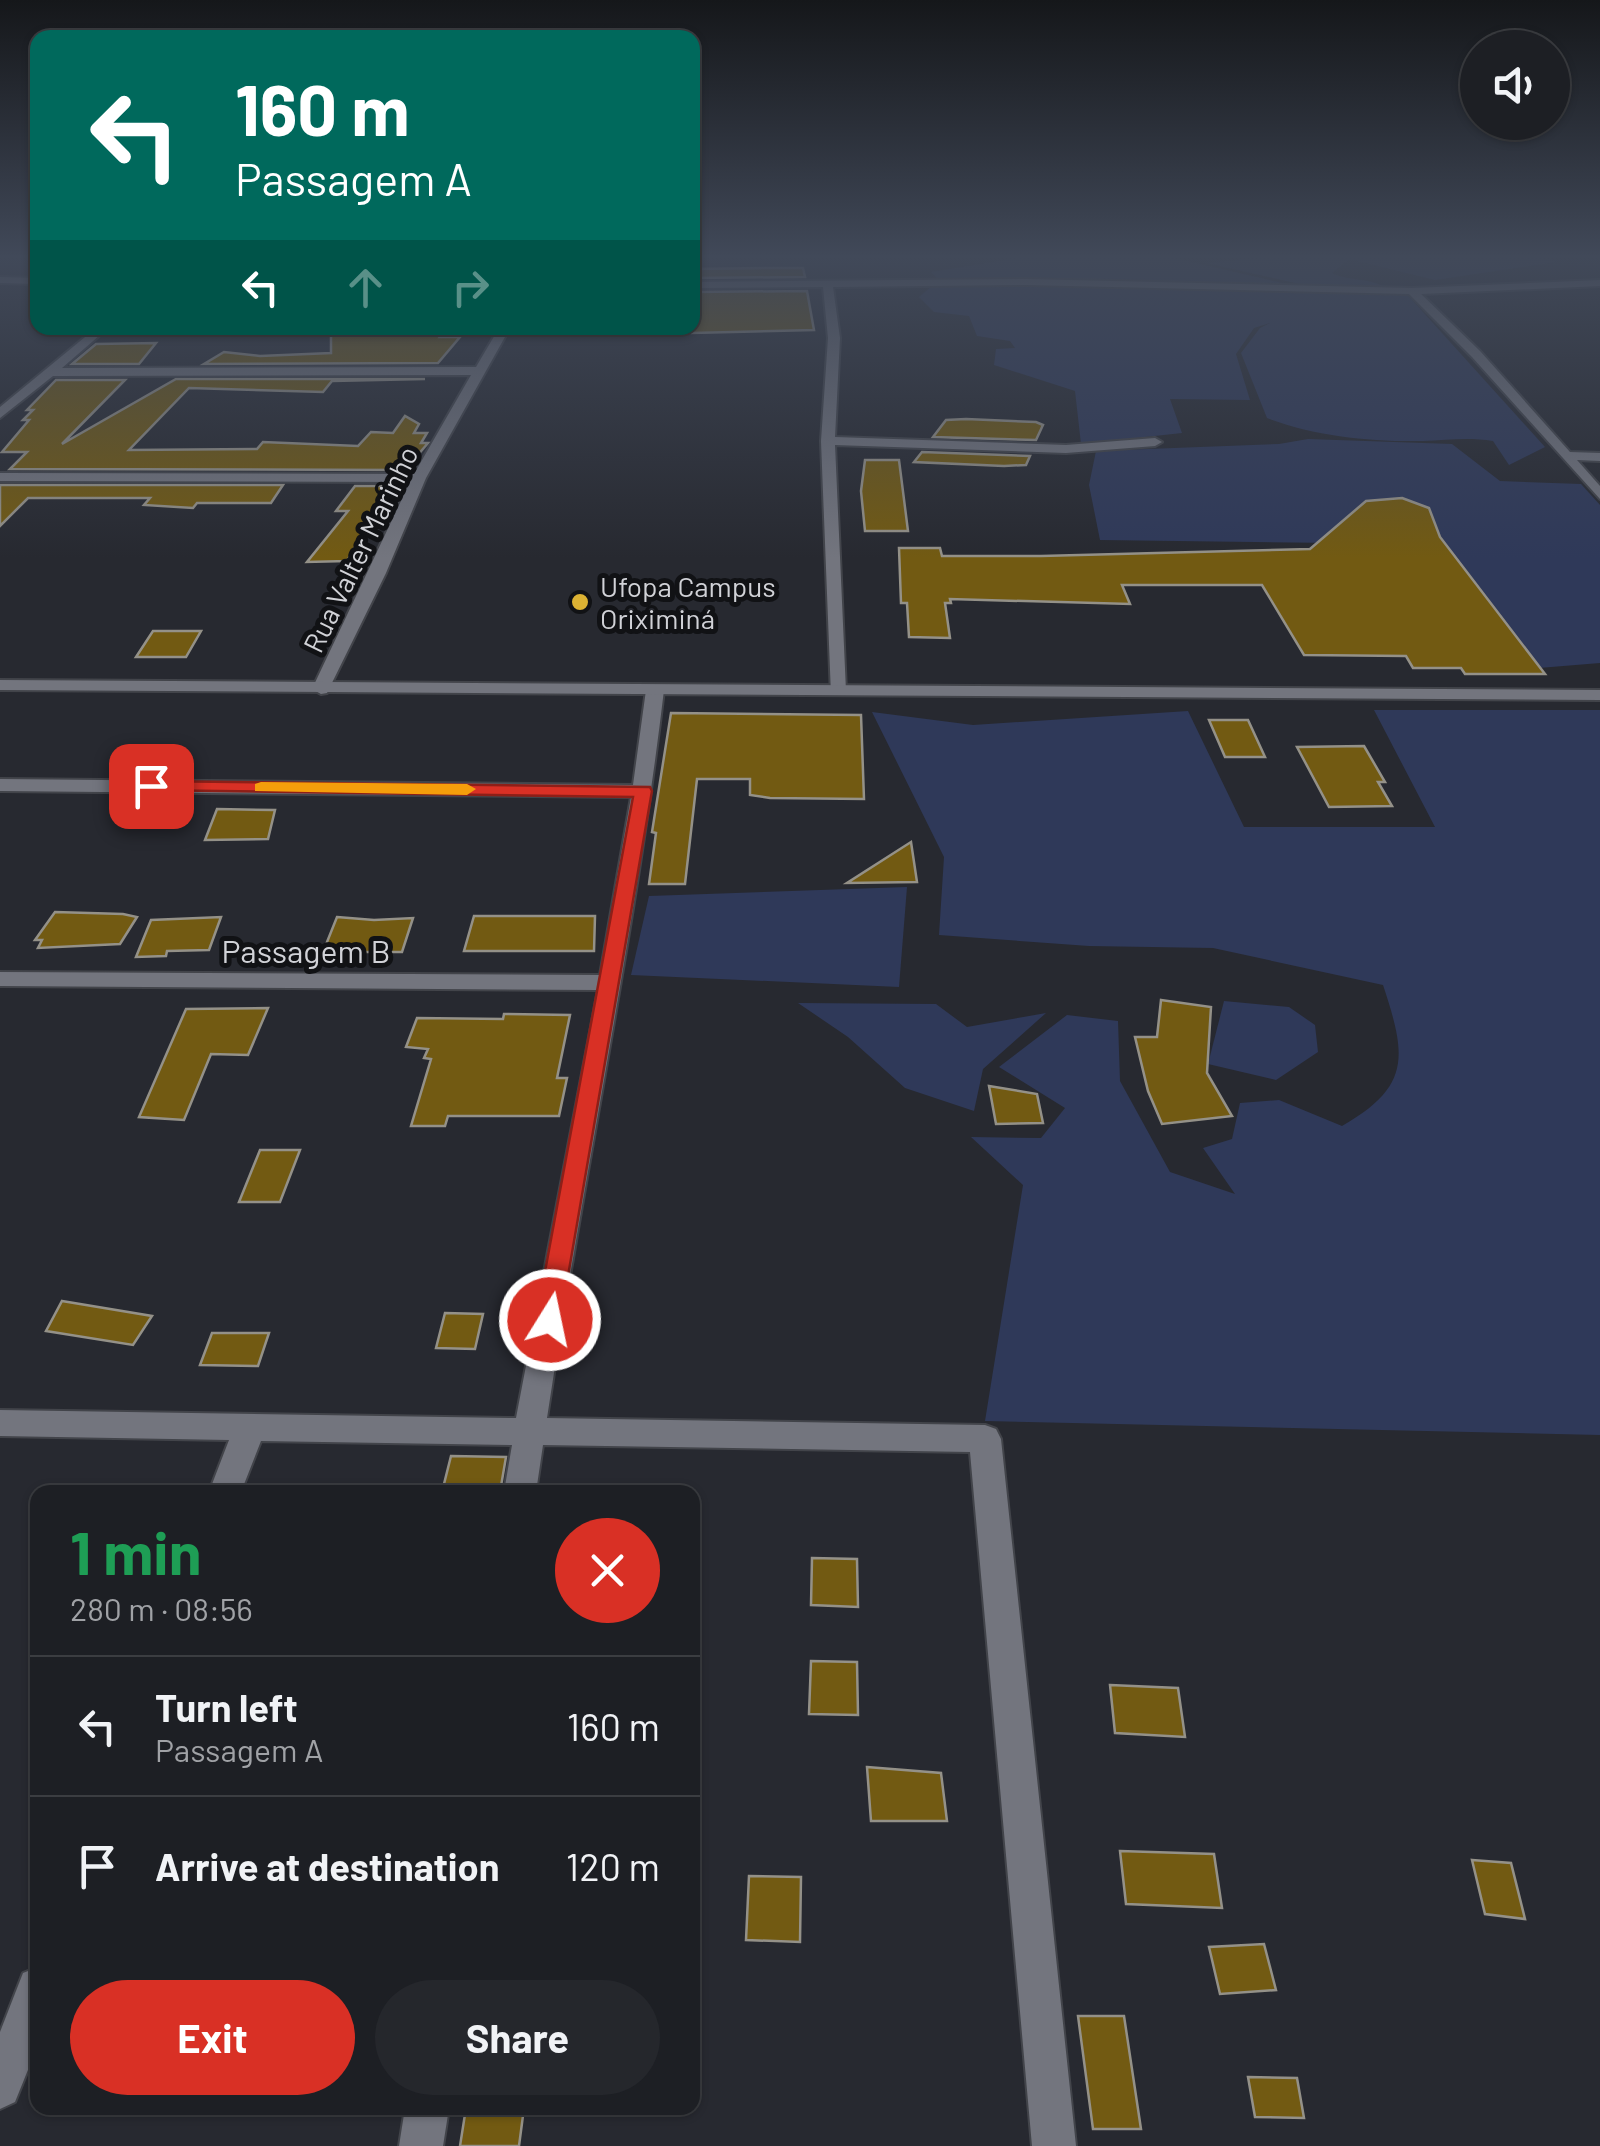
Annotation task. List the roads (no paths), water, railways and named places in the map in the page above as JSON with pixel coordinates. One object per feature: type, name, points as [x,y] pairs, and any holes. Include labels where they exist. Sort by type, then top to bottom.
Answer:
[{"type":"street","points":[[0,414],[67,358]]},
{"type":"street","name":"Rua Valter Marinho","points":[[321,689],[419,478],[486,358]]},
{"type":"street","points":[[833,358],[828,441],[837,691]]},
{"type":"street","points":[[1480,358],[1600,495]]},
{"type":"street","points":[[51,372],[478,371]]},
{"type":"street","points":[[828,441],[1066,449],[1155,442]]},
{"type":"street","points":[[1568,456],[1600,456]]},
{"type":"street","points":[[0,477],[419,478]]},
{"type":"street","points":[[0,684],[1600,695]]},
{"type":"street","points":[[521,1485],[612,983],[655,690]]},
{"type":"street","points":[[0,785],[643,791]]},
{"type":"street","name":"Passagem B","points":[[0,979],[612,983]]},
{"type":"street","points":[[0,1423],[984,1440],[1054,2146]]},
{"type":"street","points":[[228,1485],[250,1428]]},
{"type":"street","points":[[0,2087],[30,2009]]},
{"type":"street","points":[[421,2146],[425,2115]]},
{"type":"place","name":"Ufopa Campus Oriximiná","points":[[580,602]]}]
